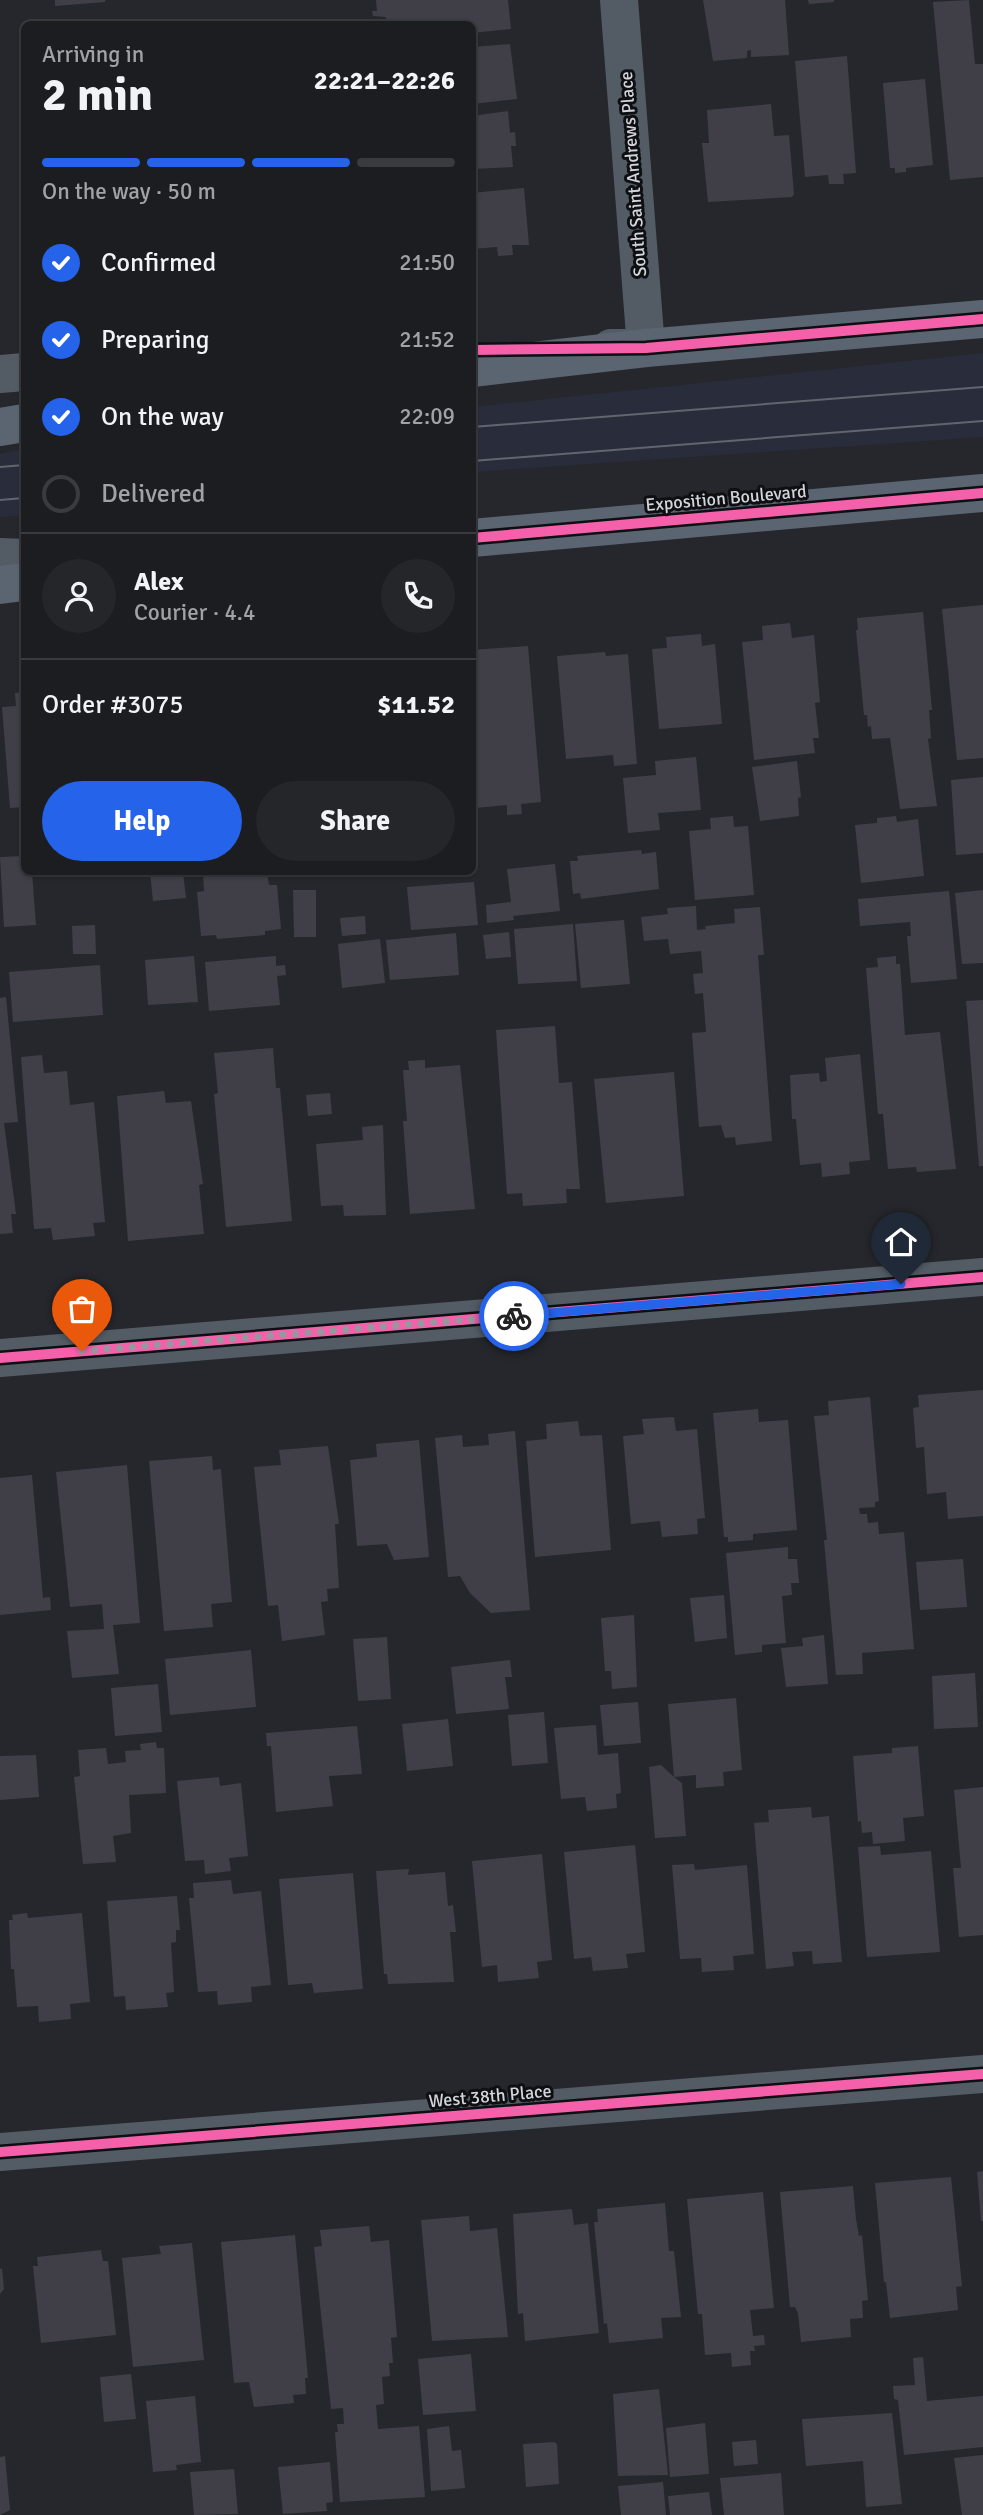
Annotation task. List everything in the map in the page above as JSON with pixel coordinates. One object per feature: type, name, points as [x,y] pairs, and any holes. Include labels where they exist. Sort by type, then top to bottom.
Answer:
[{"type":"main road","points":[[476,368],[646,348],[983,319]]},
{"type":"main road","points":[[0,427],[21,424]]},
{"type":"main road","name":"Exposition Boulevard","points":[[476,538],[983,493]]},
{"type":"main road","points":[[0,585],[21,582]]},
{"type":"street","name":"South Saint Andrews Place","points":[[619,0],[646,348]]},
{"type":"street","points":[[476,349],[646,348]]},
{"type":"street","points":[[0,374],[21,372]]},
{"type":"street","points":[[0,557],[21,558]]},
{"type":"street","points":[[0,1358],[983,1277]]},
{"type":"street","name":"West 38th Place","points":[[0,2152],[983,2074]]},
{"type":"shaded area","points":[[983,353],[983,437],[476,472],[476,407]]},
{"type":"shaded area","points":[[21,450],[21,515],[0,517],[0,454]]},
{"type":"building","points":[[55,0],[105,0],[105,2],[55,6]]},
{"type":"building","points":[[376,0],[508,0],[511,29],[476,33],[476,21],[387,21],[386,17],[373,16],[372,11],[377,11]]},
{"type":"building","points":[[703,0],[785,0],[789,55],[751,57],[751,50],[747,51],[747,58],[713,61]]},
{"type":"building","points":[[808,0],[834,0],[834,2],[809,4]]},
{"type":"building","points":[[969,0],[975,64],[983,64],[983,177],[950,180],[933,2]]},
{"type":"building","points":[[510,44],[517,99],[476,104],[476,47]]},
{"type":"building","points":[[847,56],[856,173],[843,174],[844,184],[829,184],[828,175],[805,177],[795,61]]},
{"type":"building","points":[[925,79],[933,165],[906,168],[906,172],[895,173],[895,168],[890,168],[883,83]]},
{"type":"building","points":[[771,104],[774,136],[789,135],[794,194],[792,197],[708,202],[702,143],[709,143],[707,110]]},
{"type":"building","points":[[508,111],[510,133],[515,132],[516,146],[511,146],[513,167],[476,169],[476,115]]},
{"type":"building","points":[[524,188],[529,245],[512,245],[513,255],[498,256],[497,247],[476,249],[476,193]]},
{"type":"building","points":[[983,605],[983,758],[957,760],[942,609]]},
{"type":"building","points":[[923,612],[932,710],[929,710],[931,738],[928,739],[937,806],[900,809],[890,738],[872,739],[871,726],[868,727],[867,715],[864,715],[857,618]]},
{"type":"building","points":[[790,623],[792,638],[814,635],[820,702],[815,703],[819,738],[813,738],[815,753],[754,760],[742,642],[763,640],[762,626]]},
{"type":"building","points":[[701,634],[702,646],[715,644],[722,724],[659,729],[652,649],[667,648],[666,637]]},
{"type":"building","points":[[528,646],[541,802],[521,804],[522,814],[507,815],[507,805],[476,808],[476,650]]},
{"type":"building","points":[[605,652],[606,656],[628,654],[637,764],[614,766],[613,755],[566,759],[557,656]]},
{"type":"building","points":[[21,692],[21,807],[10,808],[2,707],[16,706],[15,693]]},
{"type":"building","points":[[696,757],[701,810],[658,813],[660,830],[628,833],[623,778],[656,775],[655,761]]},
{"type":"building","points":[[797,761],[801,797],[798,798],[799,816],[760,821],[752,767]]},
{"type":"building","points":[[983,777],[983,853],[956,855],[951,780]]},
{"type":"building","points":[[733,816],[734,827],[748,826],[754,895],[695,900],[689,831],[711,829],[710,818]]},
{"type":"building","points":[[896,816],[897,822],[918,819],[924,876],[861,883],[855,825],[877,823],[877,818]]},
{"type":"building","points":[[641,850],[642,854],[656,852],[659,889],[581,899],[580,893],[573,894],[570,861],[578,861],[577,856]]},
{"type":"building","points":[[21,856],[21,875],[32,875],[36,925],[4,927],[0,857]]},
{"type":"building","points":[[555,864],[560,911],[513,916],[514,920],[487,923],[486,905],[511,902],[507,869]]},
{"type":"building","points":[[150,875],[183,875],[186,898],[153,901]]},
{"type":"building","points":[[203,875],[267,875],[269,885],[277,885],[281,929],[265,931],[265,935],[217,939],[216,935],[201,936],[197,892],[204,891]]},
{"type":"building","points":[[474,882],[478,925],[411,930],[407,887]]},
{"type":"building","points":[[293,890],[316,890],[316,937],[294,937]]},
{"type":"building","points":[[983,890],[983,963],[962,964],[955,893]]},
{"type":"building","points":[[949,891],[957,979],[911,983],[907,936],[911,936],[910,922],[860,926],[858,899]]},
{"type":"building","points":[[696,906],[697,930],[706,929],[705,926],[735,923],[734,909],[760,907],[764,955],[758,955],[772,1141],[736,1145],[735,1137],[725,1138],[721,1125],[699,1127],[692,1033],[706,1032],[703,993],[695,994],[693,974],[703,973],[701,951],[670,954],[668,939],[644,941],[641,917],[668,914],[667,908]]},
{"type":"building","points":[[365,916],[366,934],[342,936],[340,918]]},
{"type":"building","points":[[624,920],[630,984],[581,988],[575,924]]},
{"type":"building","points":[[573,924],[577,981],[518,984],[514,929]]},
{"type":"building","points":[[95,925],[96,954],[73,954],[72,926]]},
{"type":"building","points":[[509,932],[511,957],[486,959],[483,935]]},
{"type":"building","points":[[456,933],[459,975],[390,980],[386,940]]},
{"type":"building","points":[[380,939],[385,983],[342,988],[338,944]]},
{"type":"building","points":[[194,956],[198,1002],[148,1005],[145,960]]},
{"type":"building","points":[[276,956],[276,966],[285,965],[286,975],[277,976],[280,1005],[209,1011],[205,962]]},
{"type":"building","points":[[896,956],[896,964],[900,964],[905,1035],[940,1032],[956,1169],[917,1172],[916,1167],[888,1169],[883,1114],[878,1114],[866,968],[878,967],[877,958]]},
{"type":"building","points":[[100,965],[103,1015],[13,1022],[9,972]]},
{"type":"building","points":[[6,997],[18,1122],[4,1123],[16,1214],[11,1214],[13,1233],[0,1234],[0,998]]},
{"type":"building","points":[[983,1000],[983,1166],[979,1166],[966,1001]]},
{"type":"building","points":[[555,1026],[559,1083],[572,1082],[580,1189],[566,1189],[567,1203],[523,1206],[522,1193],[507,1194],[496,1030]]},
{"type":"building","points":[[273,1048],[276,1088],[280,1088],[292,1221],[226,1227],[214,1094],[218,1093],[214,1053]]},
{"type":"building","points":[[860,1054],[870,1160],[849,1162],[850,1174],[822,1177],[821,1163],[800,1165],[796,1119],[792,1119],[790,1075],[819,1073],[820,1082],[827,1081],[825,1058]]},
{"type":"building","points":[[42,1055],[44,1073],[67,1071],[70,1105],[94,1102],[105,1222],[93,1223],[95,1236],[53,1240],[51,1228],[34,1229],[21,1057]]},
{"type":"building","points":[[425,1060],[425,1068],[460,1065],[475,1209],[410,1214],[403,1121],[407,1121],[403,1070],[409,1070],[408,1061]]},
{"type":"building","points":[[674,1072],[684,1196],[606,1203],[594,1079]]},
{"type":"building","points":[[164,1091],[166,1103],[191,1101],[203,1184],[199,1185],[204,1234],[128,1241],[117,1096]]},
{"type":"building","points":[[330,1093],[332,1114],[308,1116],[306,1095]]},
{"type":"building","points":[[383,1125],[386,1215],[344,1216],[343,1205],[321,1206],[316,1144],[363,1140],[362,1127]]},
{"type":"building","points":[[983,1390],[983,1516],[948,1519],[946,1492],[927,1494],[924,1447],[916,1448],[913,1408],[919,1407],[918,1395]]},
{"type":"building","points":[[870,1397],[879,1501],[875,1502],[875,1507],[859,1508],[860,1514],[867,1514],[868,1523],[878,1522],[879,1534],[904,1532],[914,1649],[862,1653],[863,1674],[836,1675],[824,1540],[827,1540],[814,1416],[829,1415],[828,1401]]},
{"type":"building","points":[[758,1409],[759,1422],[788,1420],[797,1530],[753,1534],[753,1540],[728,1542],[728,1537],[724,1537],[713,1413]]},
{"type":"building","points":[[674,1417],[676,1431],[697,1429],[705,1518],[697,1519],[698,1534],[662,1537],[660,1521],[631,1524],[623,1436],[644,1434],[642,1419]]},
{"type":"building","points":[[578,1421],[580,1436],[602,1435],[611,1550],[535,1557],[526,1441],[547,1439],[546,1424]]},
{"type":"building","points":[[515,1431],[530,1610],[491,1613],[470,1593],[460,1576],[448,1577],[435,1438],[462,1435],[463,1447],[489,1445],[488,1434]]},
{"type":"building","points":[[419,1440],[429,1557],[394,1560],[387,1544],[357,1546],[350,1460],[377,1457],[376,1444]]},
{"type":"building","points":[[328,1446],[339,1524],[335,1524],[339,1588],[327,1589],[328,1601],[321,1602],[325,1635],[282,1641],[278,1605],[268,1606],[254,1467],[281,1465],[279,1450]]},
{"type":"building","points":[[212,1456],[213,1470],[221,1469],[232,1602],[211,1604],[213,1627],[164,1631],[149,1461]]},
{"type":"building","points":[[127,1465],[140,1623],[113,1625],[119,1674],[72,1678],[67,1631],[104,1629],[102,1604],[70,1607],[56,1472]]},
{"type":"building","points":[[32,1475],[43,1598],[50,1597],[51,1610],[0,1615],[0,1478]]},
{"type":"building","points":[[788,1547],[788,1559],[797,1559],[799,1583],[791,1583],[792,1595],[782,1596],[786,1643],[762,1645],[762,1652],[735,1655],[726,1553]]},
{"type":"building","points":[[963,1559],[967,1607],[920,1610],[916,1562]]},
{"type":"building","points":[[724,1595],[727,1638],[695,1642],[690,1598]]},
{"type":"building","points":[[634,1615],[637,1687],[612,1689],[611,1671],[605,1671],[601,1618]]},
{"type":"building","points":[[824,1635],[828,1684],[786,1687],[781,1648],[803,1646],[802,1638]]},
{"type":"building","points":[[387,1637],[391,1699],[358,1701],[353,1639]]},
{"type":"building","points":[[251,1650],[256,1707],[170,1715],[165,1659]]},
{"type":"building","points":[[510,1660],[512,1677],[505,1677],[509,1709],[456,1714],[451,1667]]},
{"type":"building","points":[[975,1673],[978,1727],[934,1729],[932,1676]]},
{"type":"building","points":[[158,1684],[162,1732],[115,1736],[111,1688]]},
{"type":"building","points":[[736,1698],[742,1770],[723,1772],[724,1786],[696,1788],[696,1775],[674,1777],[668,1704]]},
{"type":"building","points":[[638,1702],[641,1743],[604,1746],[600,1705]]},
{"type":"building","points":[[544,1712],[548,1763],[512,1766],[508,1715]]},
{"type":"building","points":[[448,1719],[453,1766],[407,1771],[402,1724]]},
{"type":"building","points":[[596,1725],[598,1755],[618,1753],[621,1793],[616,1794],[617,1808],[587,1811],[585,1797],[561,1799],[554,1728]]},
{"type":"building","points":[[357,1726],[362,1774],[329,1776],[333,1806],[276,1812],[271,1746],[267,1746],[266,1733]]},
{"type":"building","points":[[156,1742],[157,1748],[164,1748],[166,1793],[129,1795],[131,1833],[113,1836],[116,1862],[83,1864],[74,1777],[80,1776],[78,1750],[106,1748],[108,1764],[126,1762],[125,1751],[141,1750],[140,1744]]},
{"type":"building","points":[[918,1746],[924,1816],[903,1818],[905,1841],[873,1844],[872,1832],[862,1833],[861,1821],[858,1822],[853,1756],[892,1753],[892,1748]]},
{"type":"building","points":[[36,1755],[39,1797],[0,1800],[0,1756]]},
{"type":"building","points":[[661,1765],[682,1783],[686,1836],[655,1838],[649,1767]]},
{"type":"building","points":[[219,1777],[220,1786],[241,1783],[248,1856],[229,1858],[231,1871],[205,1874],[204,1860],[185,1861],[177,1781]]},
{"type":"building","points":[[983,1787],[983,1935],[959,1937],[953,1868],[961,1868],[954,1790]]},
{"type":"building","points":[[811,1807],[812,1818],[829,1816],[842,1962],[813,1964],[812,1951],[792,1952],[794,1966],[766,1969],[754,1823],[769,1822],[768,1810]]},
{"type":"building","points":[[635,1845],[645,1952],[626,1954],[628,1968],[593,1971],[591,1957],[574,1959],[564,1852]]},
{"type":"building","points":[[880,1846],[881,1855],[931,1851],[940,1952],[867,1957],[858,1847]]},
{"type":"building","points":[[542,1854],[552,1960],[537,1962],[539,1978],[498,1982],[497,1965],[482,1967],[472,1861]]},
{"type":"building","points":[[694,1864],[695,1870],[747,1865],[754,1954],[733,1956],[734,1970],[702,1972],[701,1958],[680,1959],[672,1865]]},
{"type":"building","points":[[409,1869],[408,1875],[445,1872],[448,1906],[453,1905],[456,1932],[450,1932],[454,1982],[388,1984],[387,1974],[384,1974],[376,1871]]},
{"type":"building","points":[[353,1873],[363,1989],[314,1993],[312,1983],[288,1985],[279,1879]]},
{"type":"building","points":[[231,1880],[233,1894],[261,1891],[271,1985],[251,1987],[252,2002],[218,2005],[217,1991],[198,1992],[189,1898],[194,1898],[193,1883]]},
{"type":"building","points":[[177,1896],[180,1930],[176,1930],[176,1942],[171,1943],[174,1992],[166,1993],[168,2007],[126,2010],[125,1996],[114,1997],[107,1901]]},
{"type":"building","points":[[27,1913],[28,1918],[82,1913],[90,2002],[70,2004],[71,2019],[39,2022],[38,2006],[17,2007],[14,1969],[11,1969],[9,1920],[13,1920],[12,1915]]},
{"type":"building","points":[[983,2171],[983,2221],[981,2221],[977,2172]]},
{"type":"building","points":[[951,2177],[962,2286],[956,2287],[958,2310],[890,2318],[875,2183]]},
{"type":"building","points":[[853,2186],[859,2236],[862,2235],[868,2300],[862,2301],[863,2318],[850,2319],[851,2337],[801,2342],[798,2313],[795,2307],[790,2307],[780,2192]]},
{"type":"building","points":[[763,2192],[774,2308],[750,2310],[753,2336],[764,2335],[765,2345],[754,2346],[755,2351],[750,2351],[751,2365],[732,2367],[731,2353],[705,2355],[702,2314],[698,2314],[687,2199]]},
{"type":"building","points":[[665,2203],[669,2251],[674,2251],[681,2317],[661,2318],[663,2338],[609,2343],[607,2323],[604,2324],[594,2222],[598,2222],[597,2209]]},
{"type":"building","points":[[572,2209],[574,2225],[588,2223],[599,2333],[525,2341],[523,2313],[518,2314],[513,2214]]},
{"type":"building","points":[[469,2216],[470,2231],[497,2228],[508,2337],[432,2341],[421,2220]]},
{"type":"building","points":[[369,2226],[371,2242],[389,2240],[397,2337],[391,2338],[393,2363],[389,2363],[390,2376],[382,2377],[384,2404],[376,2405],[378,2429],[419,2426],[425,2497],[340,2502],[335,2432],[338,2432],[337,2424],[344,2424],[343,2408],[331,2409],[314,2247],[322,2246],[320,2230]]},
{"type":"building","points":[[295,2235],[308,2378],[305,2378],[306,2394],[293,2395],[294,2403],[254,2407],[249,2382],[234,2383],[221,2242]]},
{"type":"building","points":[[192,2243],[204,2360],[133,2367],[122,2258],[161,2254],[159,2246]]},
{"type":"building","points":[[101,2250],[103,2261],[108,2261],[116,2335],[41,2343],[33,2266],[38,2266],[37,2257]]},
{"type":"building","points":[[2,2268],[4,2289],[0,2294],[0,2269]]},
{"type":"building","points":[[471,2354],[476,2411],[423,2415],[418,2359]]},
{"type":"building","points":[[923,2357],[927,2401],[983,2396],[983,2447],[904,2455],[898,2400],[894,2399],[893,2386],[915,2385],[913,2358]]},
{"type":"building","points":[[131,2374],[136,2419],[104,2422],[100,2377]]},
{"type":"building","points":[[659,2389],[668,2475],[618,2476],[613,2394]]},
{"type":"building","points":[[195,2396],[201,2462],[176,2465],[177,2470],[153,2472],[146,2401]]},
{"type":"building","points":[[892,2413],[902,2504],[866,2507],[863,2461],[806,2466],[802,2419]]},
{"type":"building","points":[[705,2423],[709,2474],[670,2477],[666,2428]]},
{"type":"building","points":[[449,2426],[452,2451],[461,2450],[465,2488],[431,2491],[427,2429]]},
{"type":"building","points":[[756,2440],[758,2464],[734,2466],[732,2442]]},
{"type":"building","points":[[523,2444],[557,2444],[559,2484],[526,2487]]},
{"type":"building","points":[[983,2455],[983,2515],[962,2515],[954,2458]]},
{"type":"building","points":[[5,2456],[10,2510],[0,2515],[0,2457]]},
{"type":"building","points":[[330,2462],[333,2502],[326,2503],[327,2511],[283,2514],[278,2467]]},
{"type":"building","points":[[234,2469],[238,2514],[194,2515],[190,2472]]},
{"type":"building","points":[[781,2473],[784,2515],[724,2515],[720,2478]]},
{"type":"building","points":[[663,2482],[666,2515],[621,2515],[618,2486]]},
{"type":"building","points":[[709,2492],[712,2515],[670,2515],[668,2496]]},
{"type":"tram line","points":[[476,427],[983,387]]},
{"type":"tram line","points":[[476,461],[983,421]]},
{"type":"tram line","points":[[0,467],[21,465]]},
{"type":"tram line","points":[[0,500],[21,498]]},
{"type":"cycle path","points":[[476,350],[646,348],[983,319]]},
{"type":"cycle path","points":[[476,538],[983,493]]},
{"type":"cycle path","points":[[0,1358],[983,1277]]},
{"type":"cycle path","points":[[0,2152],[983,2074]]},
{"type":"way so far","points":[[82,1351],[514,1316]]},
{"type":"route","points":[[514,1316],[901,1284]]}]
